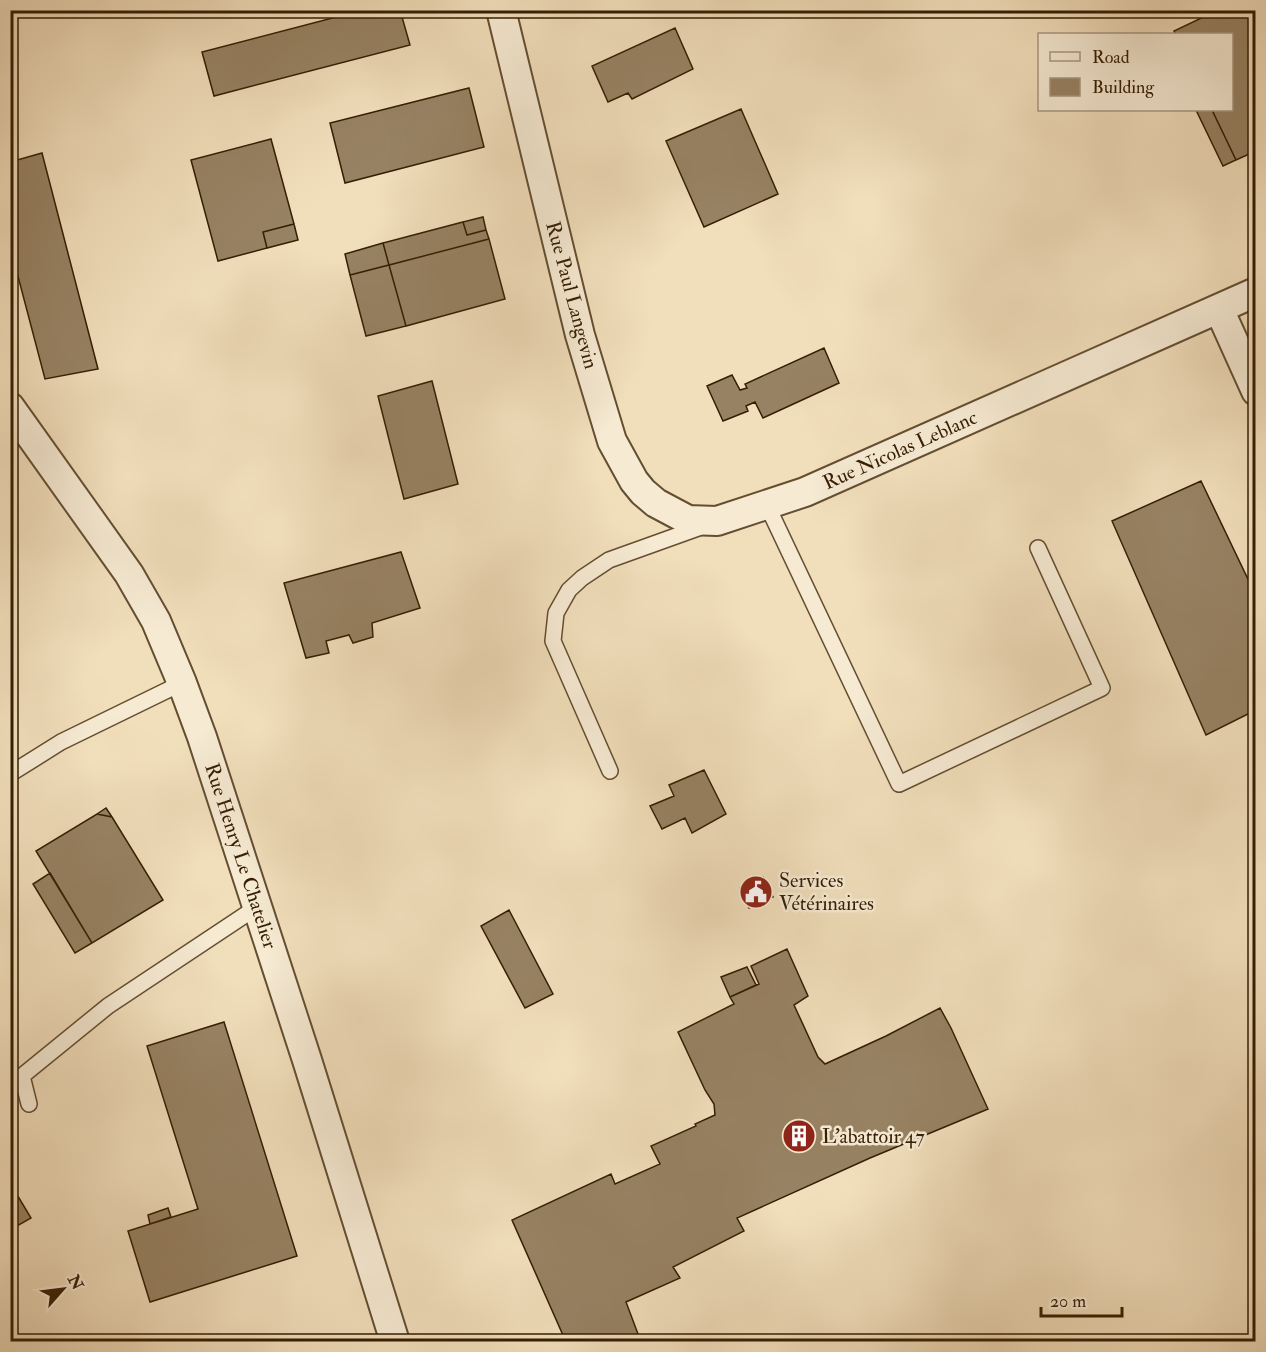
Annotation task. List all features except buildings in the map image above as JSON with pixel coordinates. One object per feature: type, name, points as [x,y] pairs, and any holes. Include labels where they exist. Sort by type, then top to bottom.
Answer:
[{"type":"street","name":"Rue Paul Langevin","points":[[501,10],[580,335],[612,441],[634,481],[656,502],[688,520],[717,521]]},
{"type":"street","name":"Rue Nicolas Leblanc","points":[[717,521],[805,492],[1256,292]]},
{"type":"street","points":[[1220,309],[1256,391]]},
{"type":"street","name":"Rue Henry Le Chatelier","points":[[10,407],[129,574],[156,621],[182,683],[202,737],[395,1341]]},
{"type":"lane","points":[[767,504],[900,784],[1102,688],[1038,548]]},
{"type":"lane","name":"Rue Nicolas Leblanc","points":[[610,771],[553,641],[556,613],[569,590],[609,560],[717,521]]},
{"type":"lane","points":[[10,774],[61,742],[182,683]]},
{"type":"lane","points":[[28,1104],[22,1076],[108,1006],[257,907]]},
{"type":"place","name":"Services Vétérinaires","points":[[756,892]]},
{"type":"place","name":"L'abattoir 47","points":[[799,1136]]}]
